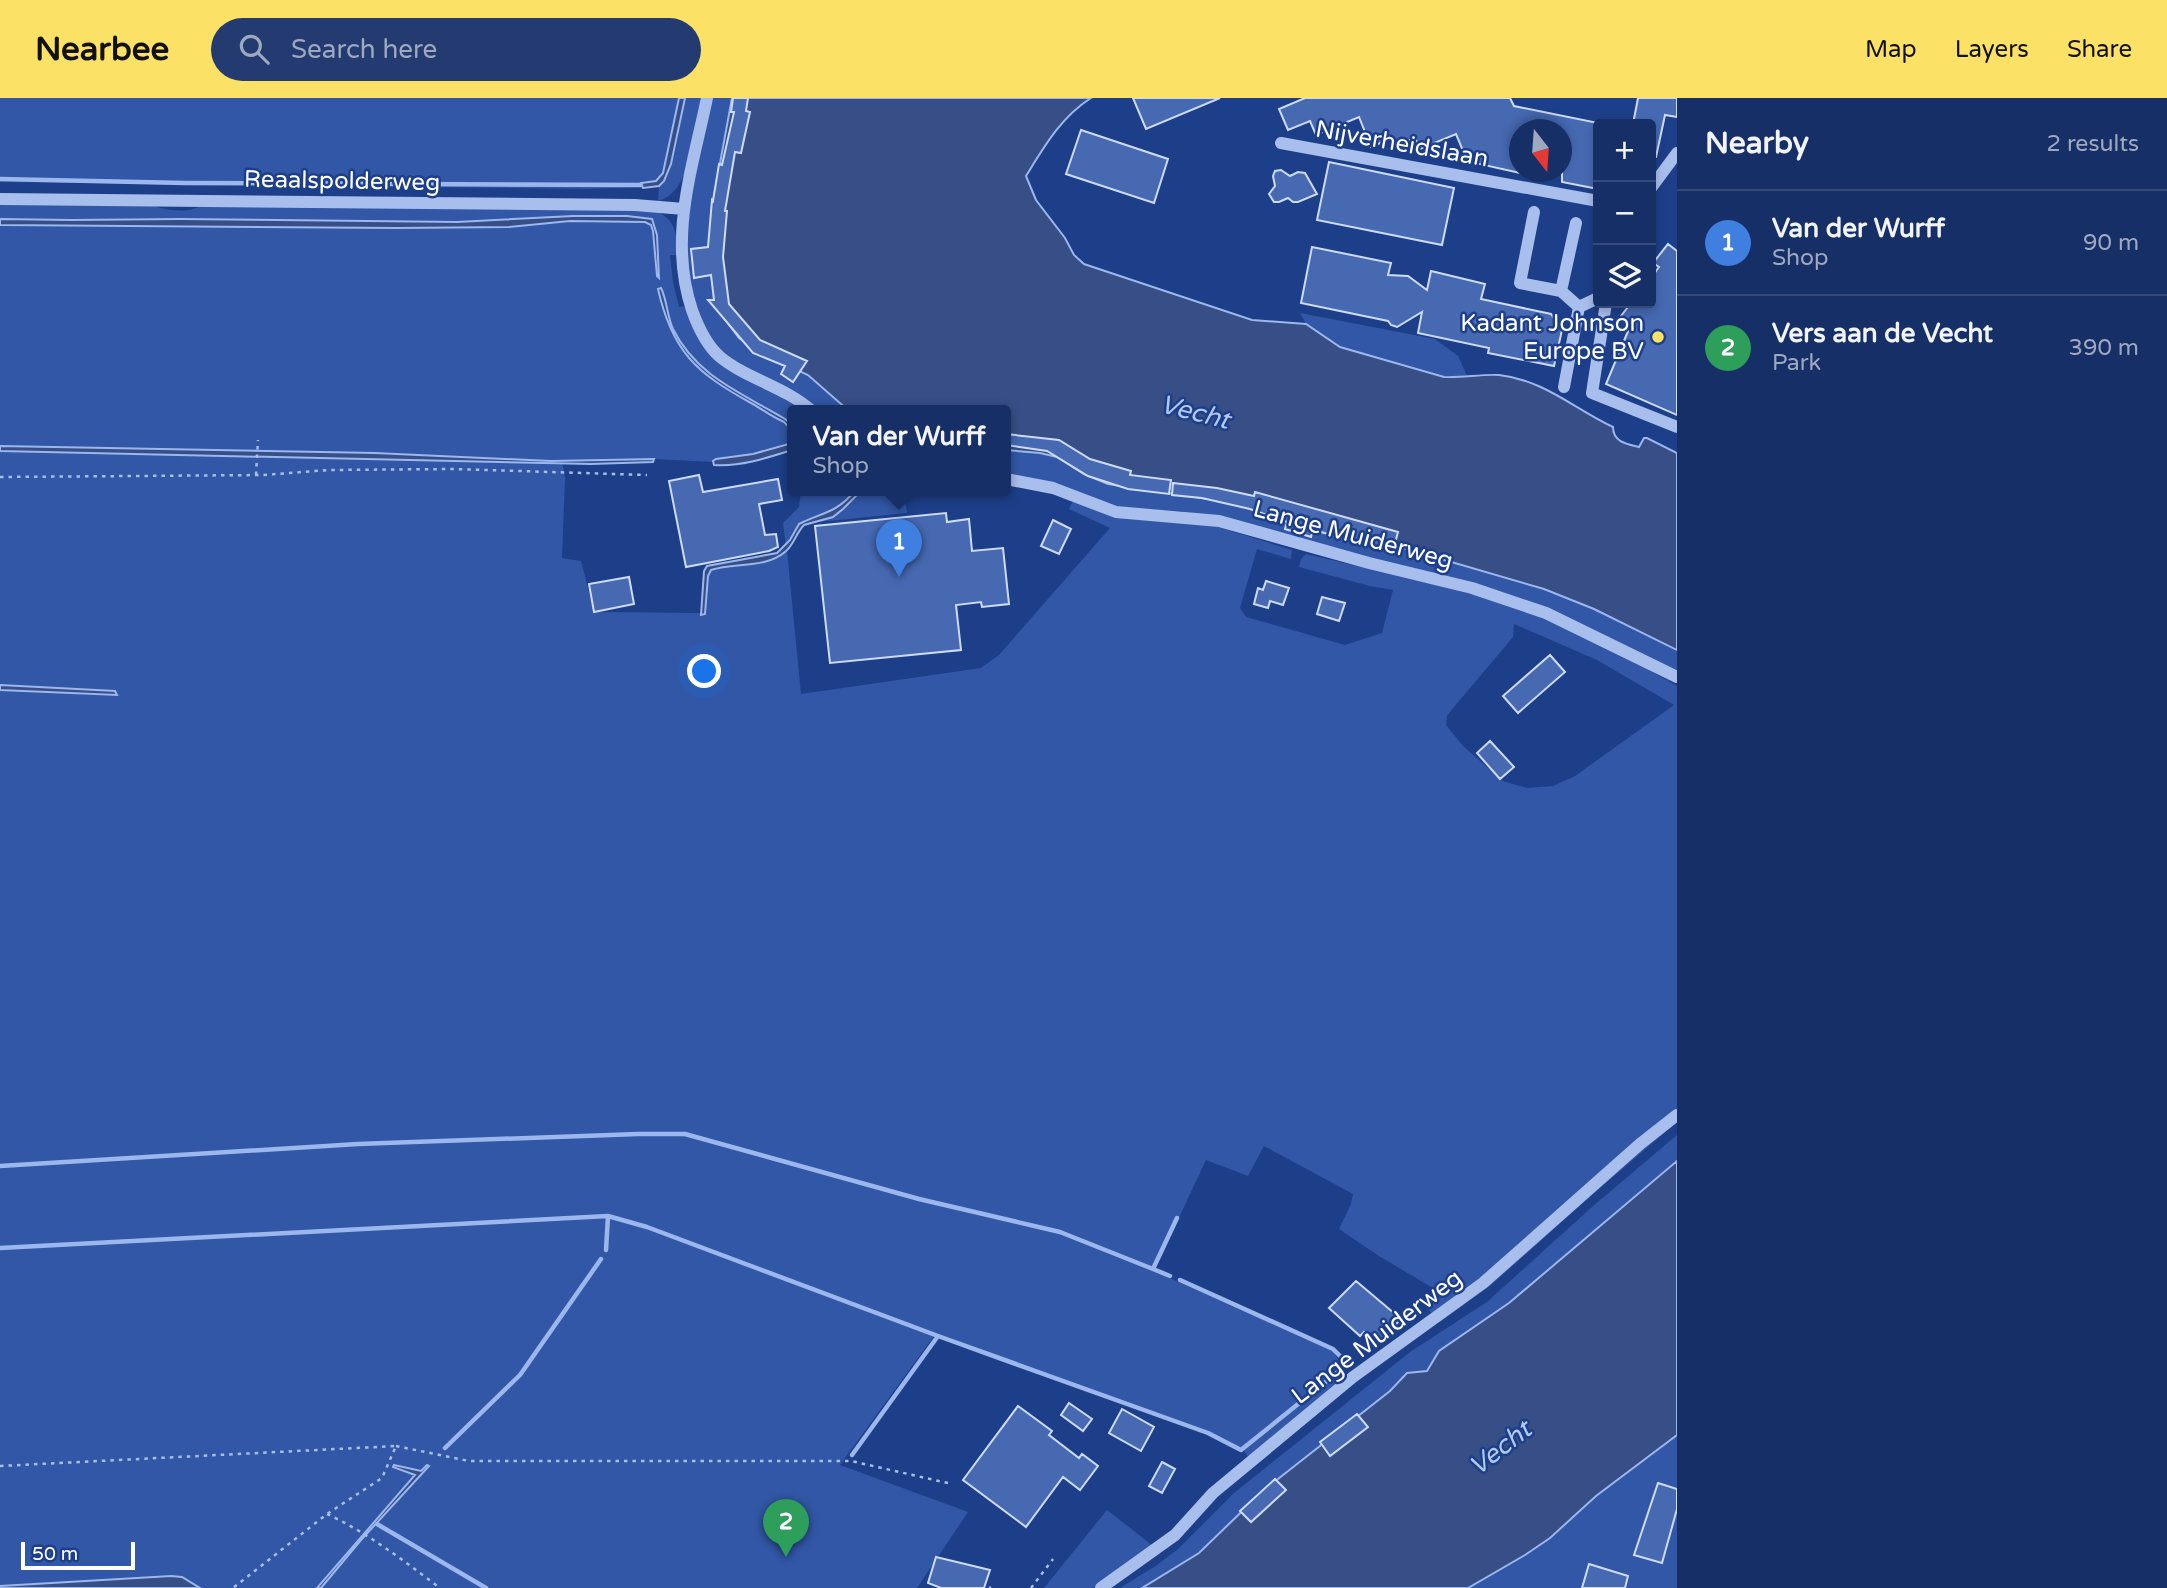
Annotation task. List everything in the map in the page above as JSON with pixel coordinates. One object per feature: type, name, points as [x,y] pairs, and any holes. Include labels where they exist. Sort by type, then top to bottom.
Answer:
[{"type":"street","points":[[707,98],[684,209],[680,245],[684,278],[696,321],[705,339],[727,362],[774,386],[803,405]]},
{"type":"street","name":"Nijverheidslaan","points":[[1281,143],[1593,200]]},
{"type":"street","points":[[1656,182],[1676,158]]},
{"type":"street","name":"Reaalspolderweg","points":[[0,198],[635,205],[684,209]]},
{"type":"street","points":[[1534,212],[1520,283],[1562,291],[1579,307]]},
{"type":"street","points":[[1562,291],[1576,223]]},
{"type":"street","points":[[1579,307],[1593,300]]},
{"type":"street","points":[[1564,387],[1579,307]]},
{"type":"street","points":[[1605,308],[1592,394],[1677,427]]},
{"type":"street","name":"Lange Muiderweg","points":[[1011,481],[1053,488],[1116,512],[1219,521],[1369,563],[1472,588],[1546,613],[1677,677]]},
{"type":"street","name":"Lange Muiderweg","points":[[1101,1588],[1175,1535],[1213,1493],[1353,1377],[1483,1283],[1640,1144],[1677,1115]]},
{"type":"path","points":[[256,475],[258,440]]},
{"type":"path","points":[[0,477],[256,475],[328,470],[454,468],[648,475]]},
{"type":"path","points":[[233,1588],[327,1514],[382,1478],[396,1446]]},
{"type":"path","points":[[0,1466],[396,1446],[469,1461],[851,1461],[952,1484]]},
{"type":"path","points":[[327,1514],[351,1525],[440,1588]]},
{"type":"path","points":[[1031,1588],[1053,1559]]},
{"type":"shaded area","points":[[0,98],[679,98],[669,155],[658,180],[641,183],[641,187],[587,189],[0,182]]},
{"type":"shaded area","points":[[685,98],[702,98],[690,157],[678,186],[658,201],[659,186],[670,170]]},
{"type":"shaded area","points":[[711,98],[732,98],[718,170],[724,318],[739,338],[758,352],[808,375],[842,405],[810,405],[791,390],[722,351],[704,328],[688,278],[685,223]]},
{"type":"shaded area","points":[[0,202],[149,204],[182,210],[200,206],[656,210],[668,219],[674,228],[677,255],[670,255],[679,307],[685,306],[734,369],[794,405],[787,405],[787,421],[701,366],[676,334],[661,288],[658,289],[668,322],[682,350],[716,383],[787,426],[787,444],[753,454],[716,459],[713,462],[654,459],[551,461],[375,453],[0,446],[0,225],[397,228],[509,227],[570,221],[640,222],[648,223],[652,227],[659,278],[656,227],[652,219],[579,217],[422,222],[0,219]]},
{"type":"shaded area","points":[[1300,313],[1435,339],[1458,356],[1468,378],[1444,377],[1340,347],[1306,324]]},
{"type":"shaded area","points":[[1011,450],[1057,457],[1135,489],[1228,502],[1400,547],[1544,589],[1594,609],[1677,650],[1677,676],[1588,629],[1382,564],[1224,519],[1180,511],[1122,508],[1011,476]]},
{"type":"shaded area","points":[[0,451],[562,462],[565,478],[562,558],[581,561],[594,612],[701,613],[702,616],[705,614],[708,576],[711,570],[768,560],[787,551],[801,694],[981,668],[999,655],[1110,528],[1069,509],[1073,501],[1215,526],[1292,550],[1291,559],[1257,549],[1240,608],[1246,617],[1345,645],[1382,633],[1393,590],[1299,567],[1301,559],[1306,554],[1378,571],[1403,574],[1527,610],[1630,659],[1677,686],[1677,1122],[1490,1286],[1440,1322],[1426,1307],[1441,1293],[1339,1229],[1353,1194],[1264,1146],[1248,1176],[1206,1160],[1154,1271],[1333,1351],[1340,1363],[1329,1374],[1347,1389],[1253,1464],[1241,1447],[1226,1443],[1208,1433],[934,1336],[840,1465],[968,1512],[917,1588],[321,1588],[361,1540],[429,1467],[421,1471],[394,1465],[393,1467],[415,1474],[317,1588],[200,1588],[182,1577],[171,1576],[0,1586],[0,690],[117,694],[115,691],[0,685]],"holes":[[[1514,624],[1597,660],[1674,705],[1575,776],[1553,786],[1527,788],[1503,781],[1463,746],[1446,725],[1447,716],[1513,637]]]},
{"type":"shaded area","points":[[800,496],[851,496],[833,511],[802,522],[786,546],[783,523],[799,507]]},
{"type":"shaded area","points":[[856,496],[905,496],[907,513],[809,523],[838,512]]},
{"type":"shaded area","points":[[1677,1135],[1677,1161],[1509,1303],[1439,1351],[1427,1371],[1407,1374],[1390,1391],[1264,1490],[1199,1553],[1142,1588],[1120,1588],[1178,1549],[1234,1493],[1410,1352],[1487,1302],[1593,1206]]},
{"type":"shaded area","points":[[1677,1435],[1677,1588],[1468,1588],[1549,1538],[1596,1496]]},
{"type":"shaded area","points":[[1107,1510],[1153,1546],[1093,1588],[1044,1588]]},
{"type":"water","points":[[679,98],[685,98],[671,164],[659,186],[643,188],[641,183],[656,181],[663,173]]},
{"type":"water","name":"Vecht","points":[[732,98],[1091,98],[1062,123],[1026,176],[1036,200],[1065,238],[1074,255],[1084,264],[1252,320],[1306,324],[1340,347],[1444,377],[1499,375],[1515,378],[1558,396],[1613,427],[1615,436],[1622,442],[1639,447],[1644,438],[1647,438],[1677,453],[1677,650],[1594,609],[1544,589],[1400,547],[1297,523],[1228,502],[1108,484],[1084,474],[1057,457],[1011,450],[1011,405],[842,405],[808,375],[758,352],[739,338],[724,318],[711,212]]},
{"type":"water","points":[[573,216],[652,219],[657,235],[659,278],[653,231],[651,225],[645,222],[570,221],[509,227],[397,228],[0,225],[0,219],[457,222]]},
{"type":"water","points":[[661,288],[665,298],[673,329],[695,360],[737,392],[785,419],[787,425],[715,381],[689,358],[671,329],[658,289]]},
{"type":"water","points":[[787,444],[787,452],[763,459],[734,465],[714,465],[713,461],[716,459],[753,454]]},
{"type":"water","points":[[0,446],[375,453],[551,461],[654,459],[653,462],[591,464],[0,451]]},
{"type":"water","points":[[856,496],[833,517],[804,525],[788,549],[777,557],[759,563],[711,570],[708,576],[705,614],[701,615],[704,571],[707,566],[777,553],[790,540],[799,524],[835,508]]},
{"type":"water","points":[[0,685],[115,691],[117,695],[0,690]]},
{"type":"water","name":"Vecht","points":[[1677,1161],[1677,1435],[1596,1496],[1550,1538],[1468,1588],[1142,1588],[1199,1553],[1264,1490],[1390,1391],[1407,1373],[1427,1371],[1439,1351],[1509,1303]]},
{"type":"water","points":[[394,1465],[421,1471],[429,1466],[321,1588],[317,1588],[415,1475],[393,1467]]},
{"type":"water","points":[[182,1577],[200,1588],[0,1588],[0,1586]]},
{"type":"building","points":[[733,98],[748,98],[746,111],[750,112],[741,153],[735,152],[725,211],[723,257],[729,304],[760,340],[807,361],[793,382],[781,374],[785,366],[753,353],[708,300],[714,300],[711,275],[694,278],[691,249],[708,247],[712,200],[734,112],[731,112]]},
{"type":"building","points":[[1133,98],[1220,98],[1146,129]]},
{"type":"building","points":[[1305,98],[1510,98],[1514,106],[1593,122],[1593,188],[1562,182],[1572,182],[1572,119],[1509,119],[1509,171],[1475,163],[1472,156],[1466,158],[1456,134],[1420,149],[1415,138],[1396,146],[1392,138],[1371,147],[1359,117],[1316,135],[1310,121],[1288,130],[1279,109]]},
{"type":"building","points":[[1638,98],[1677,98],[1677,117],[1665,115],[1656,157],[1656,119],[1634,119]]},
{"type":"building","points":[[1081,130],[1168,159],[1154,203],[1066,174]]},
{"type":"building","points":[[1329,162],[1454,188],[1442,245],[1317,220]]},
{"type":"building","points":[[1281,170],[1290,176],[1298,172],[1305,173],[1317,194],[1298,202],[1288,198],[1274,202],[1269,194],[1275,186],[1275,171]]},
{"type":"building","name":"Kadant Johnson Europe BV","points":[[1668,244],[1677,251],[1677,415],[1606,384],[1631,324],[1621,316],[1627,308],[1656,308],[1656,271],[1659,267],[1656,259]]},
{"type":"building","points":[[1312,247],[1391,263],[1388,275],[1408,276],[1427,290],[1431,271],[1485,284],[1481,299],[1551,314],[1562,330],[1554,366],[1488,353],[1489,348],[1418,333],[1422,312],[1397,327],[1388,321],[1301,303]]},
{"type":"building","points":[[1011,435],[1059,440],[1090,459],[1131,471],[1130,475],[1171,480],[1169,494],[1128,489],[1088,476],[1047,451],[1011,446]]},
{"type":"building","points":[[699,475],[703,492],[778,479],[782,500],[759,504],[765,535],[776,534],[778,547],[686,567],[669,481]]},
{"type":"building","points":[[1173,483],[1254,496],[1255,492],[1398,532],[1393,551],[1313,530],[1311,537],[1285,529],[1287,522],[1250,509],[1202,498],[1172,495]]},
{"type":"building","points":[[946,513],[947,522],[969,519],[972,551],[1003,548],[1009,604],[982,607],[981,602],[956,605],[961,650],[830,663],[815,526]]},
{"type":"building","points":[[1053,520],[1071,529],[1059,554],[1041,546]]},
{"type":"building","points":[[629,577],[634,604],[594,612],[589,584]]},
{"type":"building","points":[[1266,581],[1289,588],[1283,605],[1270,601],[1268,608],[1254,604],[1258,588],[1263,590]]},
{"type":"building","points":[[1322,597],[1345,603],[1339,621],[1317,614]]},
{"type":"building","points":[[1550,655],[1565,672],[1518,713],[1503,696]]},
{"type":"building","points":[[1490,741],[1514,767],[1500,779],[1477,753]]},
{"type":"building","points":[[1356,1281],[1401,1319],[1377,1344],[1364,1332],[1360,1336],[1329,1308]]},
{"type":"building","points":[[1069,1403],[1092,1419],[1083,1431],[1061,1415]]},
{"type":"building","points":[[1018,1406],[1052,1431],[1049,1435],[1079,1458],[1082,1454],[1098,1466],[1080,1490],[1063,1477],[1026,1527],[963,1480]]},
{"type":"building","points":[[1122,1409],[1154,1427],[1141,1451],[1109,1433]]},
{"type":"building","points":[[1357,1414],[1368,1427],[1330,1456],[1320,1442]]},
{"type":"building","points":[[1162,1462],[1175,1469],[1162,1493],[1149,1486]]},
{"type":"building","points":[[1275,1479],[1286,1490],[1251,1522],[1240,1511]]},
{"type":"building","points":[[1658,1483],[1677,1489],[1677,1509],[1662,1563],[1634,1555]]},
{"type":"building","points":[[936,1557],[990,1570],[984,1588],[941,1588],[928,1583]]},
{"type":"building","points":[[1589,1564],[1628,1576],[1625,1588],[1582,1588]]},
{"type":"waterway","points":[[0,179],[185,183],[641,185]]},
{"type":"waterway","points":[[0,1166],[358,1144],[685,1134],[919,1199],[1060,1232],[1153,1269]]},
{"type":"waterway","points":[[0,1248],[608,1216],[647,1227],[938,1336]]},
{"type":"waterway","points":[[606,1250],[608,1216]]},
{"type":"waterway","points":[[1170,1276],[1153,1269],[1177,1218]]},
{"type":"waterway","points":[[445,1448],[520,1375],[601,1259]]},
{"type":"waterway","points":[[852,1455],[938,1336],[1208,1433],[1241,1450],[1344,1367],[1343,1359],[1333,1349],[1180,1280]]},
{"type":"waterway","points":[[377,1524],[486,1588]]},
{"type":"place","name":"Kadant Johnson Europe BV","points":[[1658,337]]},
{"type":"place","name":"Van der Wurff","points":[[899,577]]},
{"type":"place","name":"Vers aan de Vecht","points":[[786,1557]]}]
